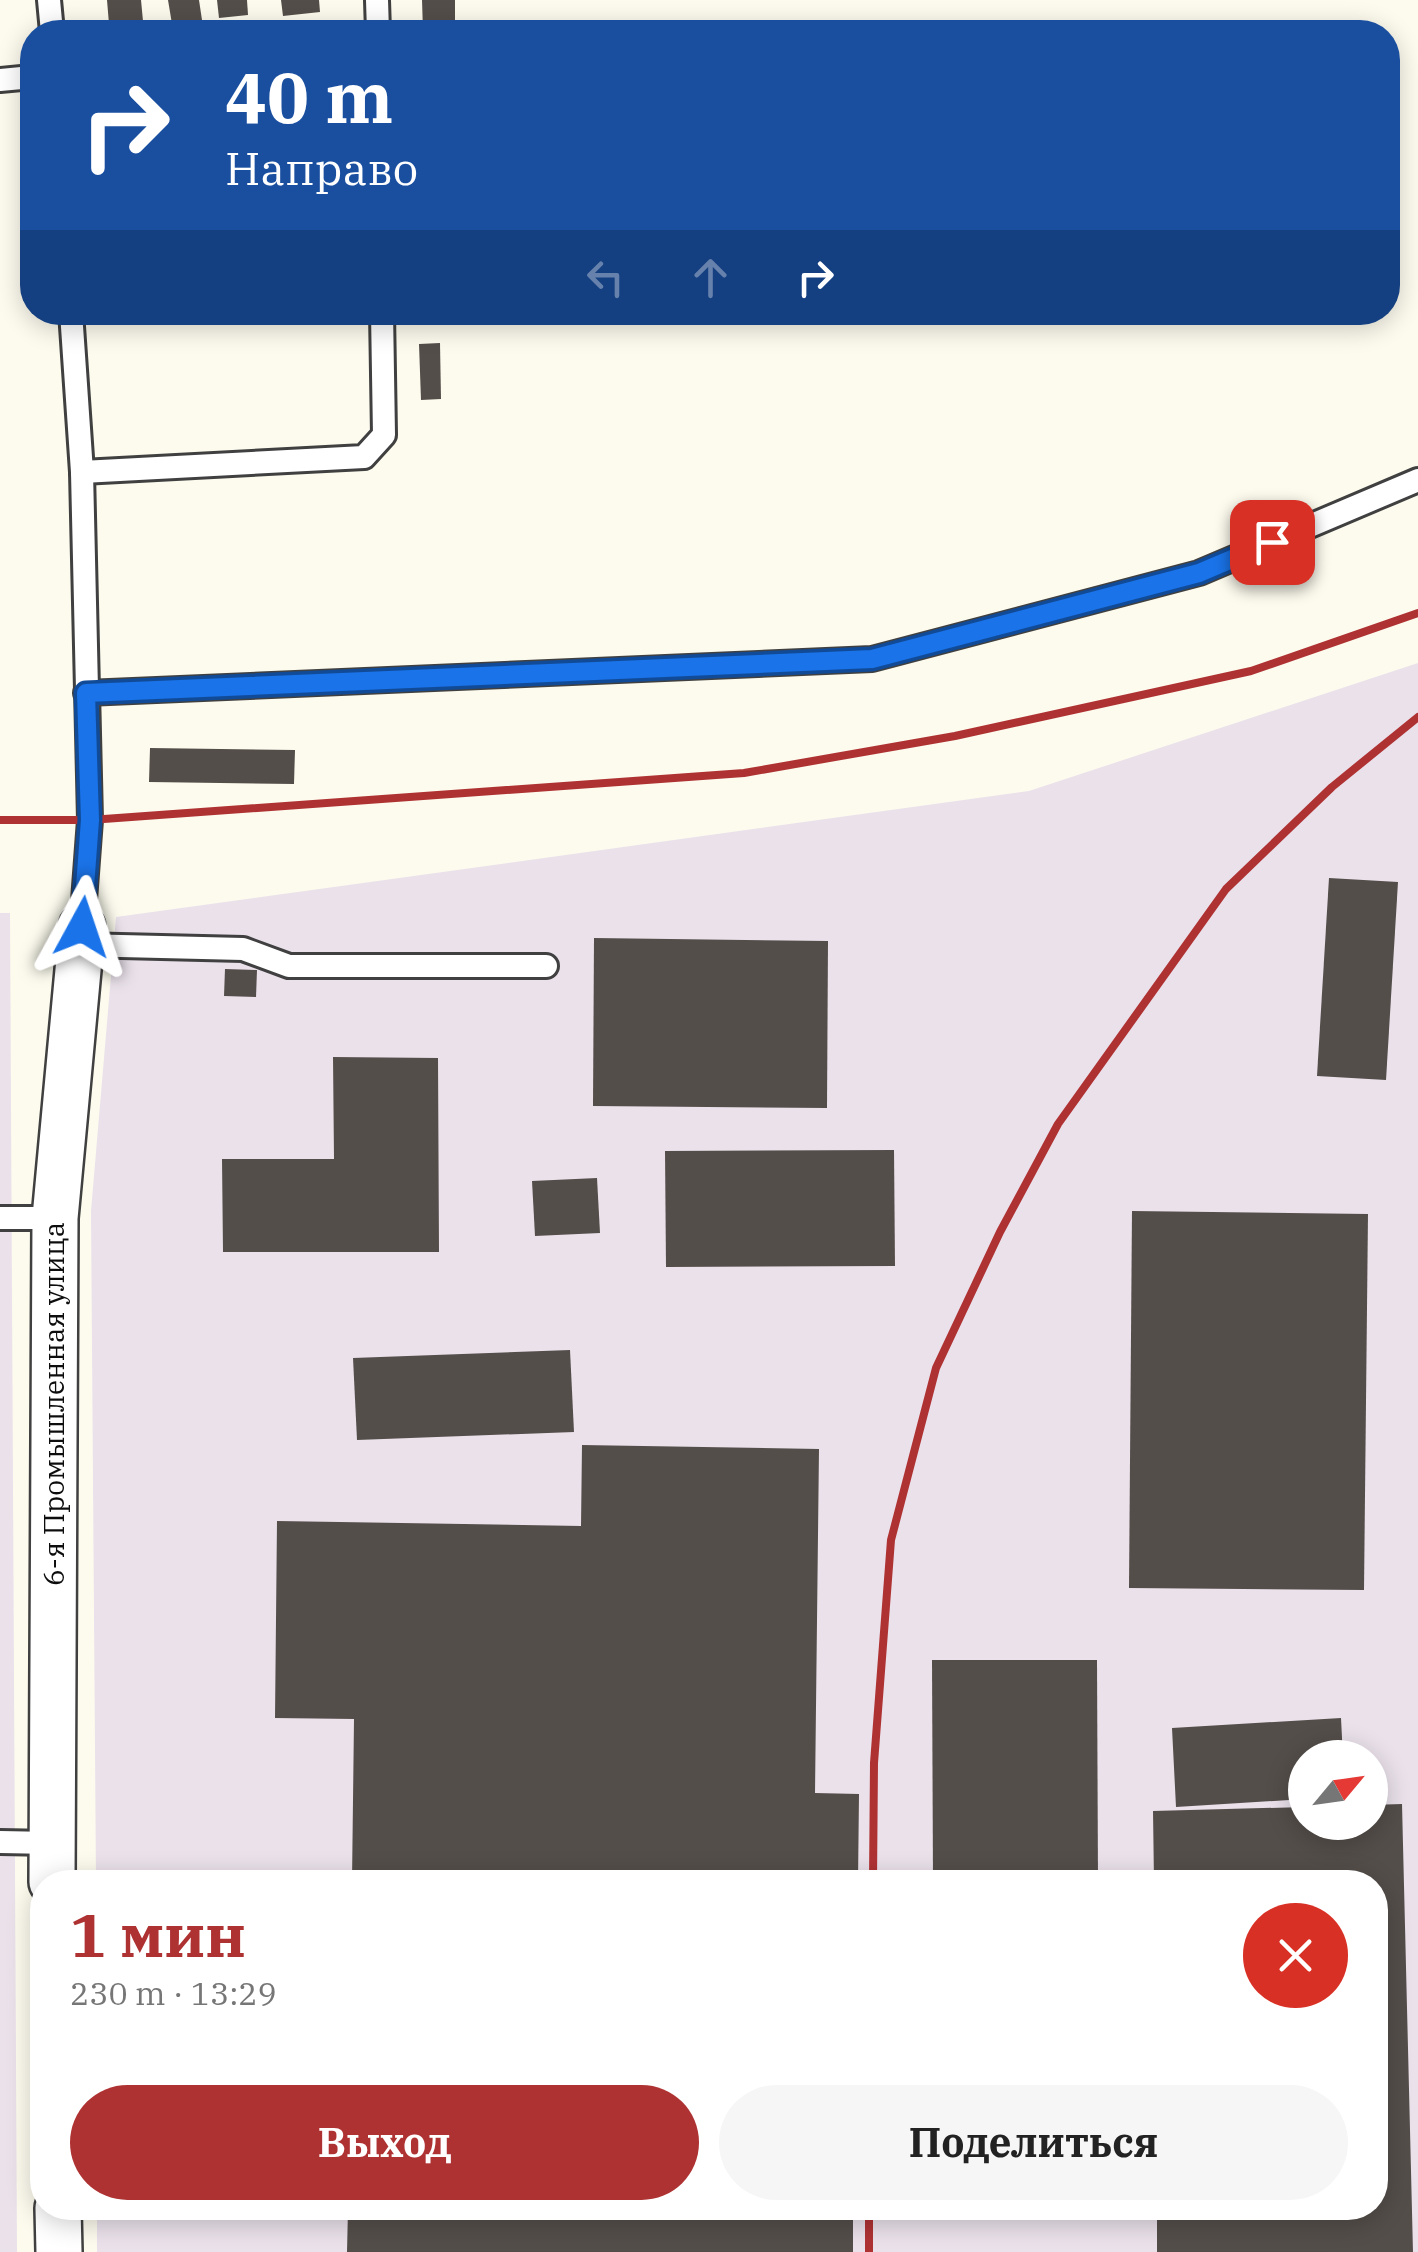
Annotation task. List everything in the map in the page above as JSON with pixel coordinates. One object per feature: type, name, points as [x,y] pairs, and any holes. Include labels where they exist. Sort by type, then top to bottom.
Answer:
[{"type":"street","name":"6-я Промышленная улица","points":[[51,1863],[55,1218],[81,936]]},
{"type":"street","points":[[58,2220],[59,2252]]},
{"type":"lane","points":[[72,325],[82,472],[90,820],[81,936],[243,949],[289,966],[546,966]]},
{"type":"lane","points":[[82,472],[364,457],[384,435],[382,325]]},
{"type":"lane","points":[[86,693],[872,659],[1199,573],[1418,480]]},
{"type":"lane","points":[[0,1218],[55,1218]]},
{"type":"lane","points":[[0,1842],[51,1863]]},
{"type":"shaded area","points":[[1418,663],[1418,2252],[97,2252],[97,2220],[1388,2220],[1388,1870],[96,1870],[91,1211],[116,917],[1029,791]]},
{"type":"shaded area","points":[[0,913],[10,913],[17,2252],[0,2252]]},
{"type":"building","points":[[107,0],[141,0],[143,20],[109,20]]},
{"type":"building","points":[[168,0],[199,0],[202,20],[171,20]]},
{"type":"building","points":[[217,0],[247,0],[248,15],[219,18]]},
{"type":"building","points":[[281,0],[319,0],[320,12],[283,16]]},
{"type":"building","points":[[422,0],[455,0],[455,20],[423,20]]},
{"type":"building","points":[[440,343],[441,399],[421,400],[419,344]]},
{"type":"building","points":[[150,748],[295,750],[294,784],[149,782]]},
{"type":"building","points":[[1329,878],[1398,882],[1386,1080],[1317,1076]]},
{"type":"building","points":[[594,938],[828,941],[827,1108],[593,1106]]},
{"type":"building","points":[[225,969],[257,970],[256,997],[224,996]]},
{"type":"building","points":[[333,1057],[438,1058],[439,1252],[223,1252],[222,1159],[334,1159]]},
{"type":"building","points":[[894,1150],[895,1266],[666,1267],[665,1151]]},
{"type":"building","points":[[597,1178],[600,1233],[535,1236],[532,1181]]},
{"type":"building","points":[[1132,1211],[1368,1214],[1364,1590],[1129,1588]]},
{"type":"building","points":[[570,1350],[574,1432],[357,1440],[353,1358]]},
{"type":"building","points":[[582,1445],[819,1449],[815,1793],[859,1794],[858,1870],[352,1870],[354,1719],[275,1718],[277,1521],[581,1526]]},
{"type":"building","points":[[932,1660],[1097,1660],[1098,1870],[933,1870]]},
{"type":"building","points":[[1341,1718],[1342,1740],[1288,1740],[1288,1800],[1176,1807],[1172,1728]]},
{"type":"building","points":[[1388,1804],[1402,1804],[1413,2252],[1157,2252],[1157,2220],[1388,2220],[1388,1870],[1154,1870],[1153,1811],[1288,1807],[1288,1840],[1388,1840]]},
{"type":"building","points":[[348,2220],[853,2220],[853,2252],[347,2252]]},
{"type":"railway","points":[[0,820],[90,820],[744,773],[955,736],[1251,671],[1418,613]]},
{"type":"railway","points":[[873,1870],[874,1763],[891,1540],[936,1368],[1000,1232],[1058,1124],[1226,889],[1332,787],[1418,717]]},
{"type":"railway","points":[[869,2220],[869,2252]]},
{"type":"route","points":[[82,927],[90,820],[86,693],[872,659],[1199,573],[1272,542]]}]
